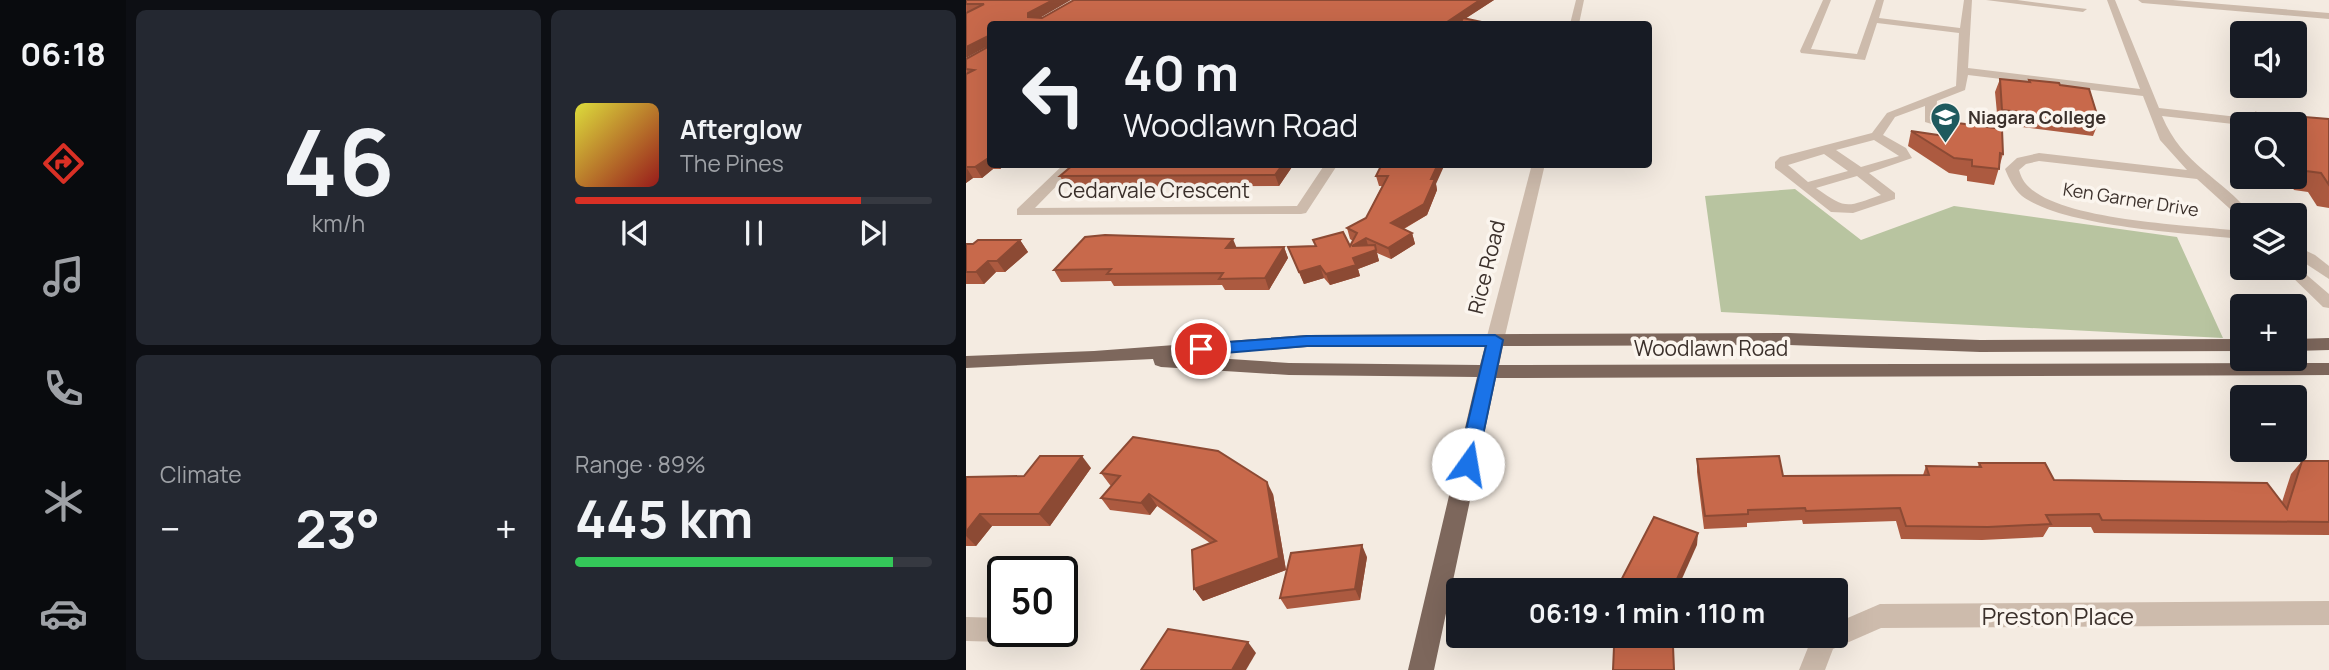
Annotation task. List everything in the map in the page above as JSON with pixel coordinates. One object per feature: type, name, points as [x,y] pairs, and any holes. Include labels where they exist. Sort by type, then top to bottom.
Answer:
[{"type":"main road","name":"Woodlawn Road","points":[[966,362],[1094,357],[1307,341],[1789,339],[1980,346],[2230,345]]},
{"type":"main road","name":"Rice Road","points":[[1421,670],[1495,340]]},
{"type":"main road","points":[[2307,345],[2329,344]]},
{"type":"main road","name":"Woodlawn Road","points":[[1094,357],[1289,369],[2329,369]]},
{"type":"street","points":[[1575,21],[1580,0]]},
{"type":"street","points":[[1827,0],[1805,51],[1861,58],[1880,0]]},
{"type":"street","points":[[1826,149],[1890,196],[1853,209],[1836,209],[1784,169],[1782,162],[1826,149],[1876,136],[1891,115],[1961,88],[1968,0]]},
{"type":"street","points":[[1990,0],[2083,9]]},
{"type":"street","points":[[2111,0],[2166,139],[2199,175],[2231,203]]},
{"type":"street","points":[[2142,0],[2329,16]]},
{"type":"street","points":[[1873,20],[1964,30]]},
{"type":"street","points":[[1963,71],[2146,93]]},
{"type":"street","points":[[1931,101],[1931,122]]},
{"type":"street","points":[[2153,111],[2230,120]]},
{"type":"street","points":[[1806,187],[1906,158],[1902,151],[1876,136]]},
{"type":"street","name":"Ken Garner Drive","points":[[2199,175],[2039,157],[2022,161],[2012,169],[2015,180],[2028,194],[2050,205],[2119,219],[2230,233]]},
{"type":"street","name":"Cedarvale Crescent","points":[[1068,168],[1022,212],[1301,210],[1329,168]]},
{"type":"street","name":"Rice Road","points":[[1495,340],[1538,168]]},
{"type":"street","points":[[2307,256],[2329,274]]},
{"type":"street","points":[[2304,280],[2329,303]]},
{"type":"street","name":"Preston Place","points":[[1812,670],[1823,641],[1880,616],[2329,613]]},
{"type":"street","points":[[966,629],[987,630]]},
{"type":"green space","points":[[1795,189],[1861,240],[1954,206],[2177,237],[2223,338],[1721,312],[1705,196]]},
{"type":"building","points":[[966,0],[1053,0],[1028,13],[1028,17],[1042,18],[1074,0],[1480,0],[1448,21],[987,21],[987,159],[975,167],[966,167],[966,74],[974,70],[966,69],[966,59],[986,48],[986,37],[966,47],[966,13],[984,4],[966,4]]},
{"type":"building","points":[[2000,79],[2059,83],[2089,89],[2099,121],[2002,110]]},
{"type":"building","points":[[2307,117],[2329,119],[2329,185],[2321,173],[2307,171]]},
{"type":"building","points":[[1946,123],[2002,129],[2003,154],[2000,153],[1999,169],[1972,166],[1972,160],[1954,158],[1911,131],[1945,136]]},
{"type":"building","points":[[1069,168],[1280,168],[1275,175],[1060,176]]},
{"type":"building","points":[[1380,168],[1436,168],[1431,179],[1435,179],[1424,204],[1391,223],[1412,233],[1388,248],[1366,238],[1352,246],[1375,245],[1376,250],[1353,258],[1356,265],[1326,274],[1320,266],[1299,272],[1288,247],[1316,246],[1313,240],[1343,232],[1350,246],[1357,233],[1347,228],[1366,218],[1388,176],[1376,176]]},
{"type":"building","points":[[1105,235],[1233,239],[1226,248],[1284,247],[1265,278],[1219,279],[1223,273],[1107,274],[1111,269],[1054,270],[1085,237]]},
{"type":"building","points":[[978,240],[1020,240],[997,261],[988,261],[976,272],[966,272],[966,244],[973,244]]},
{"type":"building","points":[[1133,437],[1218,451],[1267,482],[1279,558],[1194,589],[1192,550],[1216,541],[1149,494],[1141,503],[1101,498],[1120,476],[1101,473]]},
{"type":"building","points":[[1040,456],[1082,456],[1039,514],[980,514],[966,532],[966,477],[1024,476]]},
{"type":"building","points":[[1779,456],[1783,476],[1929,475],[1926,466],[1981,467],[1979,463],[2045,463],[2054,480],[2267,483],[2287,509],[2302,462],[2329,461],[2329,522],[2102,520],[2099,514],[2046,515],[2051,524],[1988,527],[1906,526],[1900,508],[1748,510],[1748,514],[1705,516],[1697,459]]},
{"type":"building","points":[[1654,517],[1698,533],[1677,578],[1622,578]]},
{"type":"building","points":[[1362,545],[1355,589],[1280,598],[1291,553]]},
{"type":"building","points":[[1168,629],[1248,642],[1232,670],[1141,670]]},
{"type":"building","points":[[1614,648],[1673,648],[1674,670],[1613,670]]},
{"type":"place","name":"Niagara College","points":[[1945,144]]},
{"type":"route","points":[[1201,349],[1307,341],[1495,340],[1468,464]]}]
